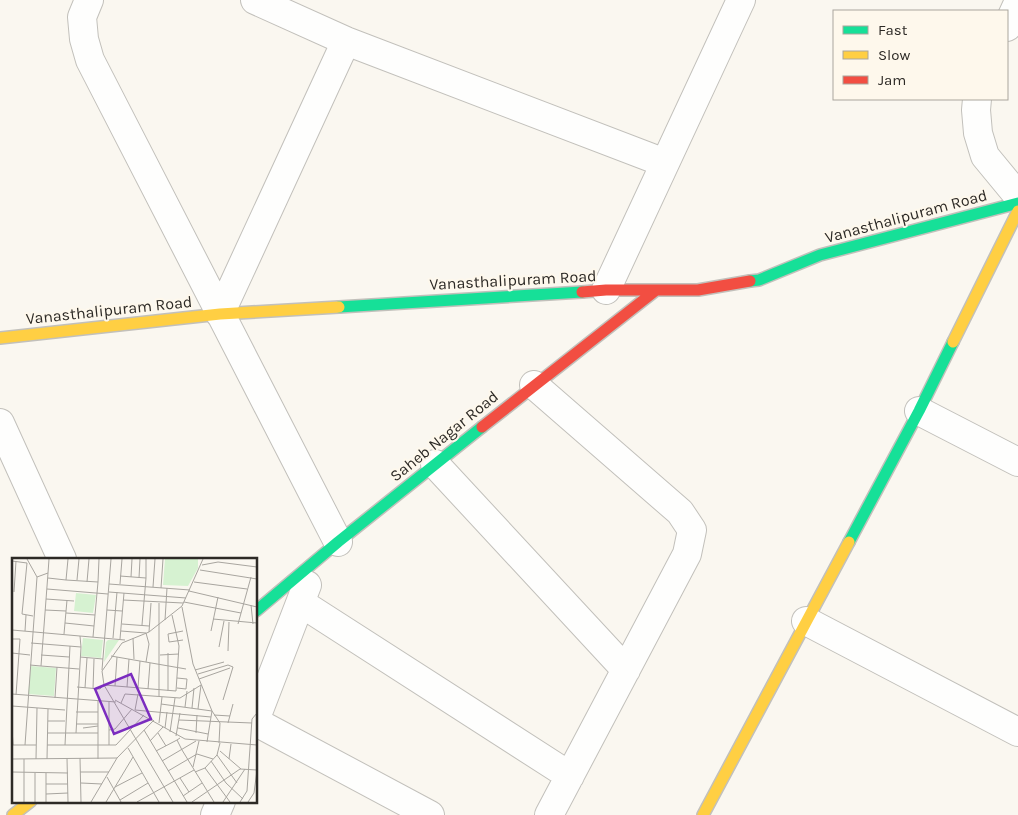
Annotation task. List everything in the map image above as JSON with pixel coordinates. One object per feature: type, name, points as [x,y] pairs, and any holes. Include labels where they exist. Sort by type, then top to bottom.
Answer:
[{"type":"street","points":[[89,0],[82,17],[84,39],[90,60],[338,542]]},
{"type":"street","points":[[255,0],[346,41],[665,163]]},
{"type":"street","points":[[606,290],[741,0]]},
{"type":"street","points":[[1008,25],[1018,3]]},
{"type":"street","points":[[220,314],[346,41]]},
{"type":"street","points":[[977,100],[978,133],[985,156],[1018,196]]},
{"type":"street","name":"Vanasthalipuram Road","points":[[0,338],[220,314],[606,290],[698,290],[759,280],[820,256],[1018,202]]},
{"type":"street","points":[[703,815],[919,411],[1018,211]]},
{"type":"street","name":"Saheb Nagar Road","points":[[258,609],[435,464],[656,290]]},
{"type":"street","points":[[534,385],[680,512],[692,530],[688,554],[549,815]]},
{"type":"street","points":[[919,411],[1018,462]]},
{"type":"street","points":[[0,423],[62,558]]},
{"type":"street","points":[[435,464],[626,670]]},
{"type":"street","points":[[258,715],[317,560]]},
{"type":"street","points":[[301,603],[570,776]]},
{"type":"street","points":[[806,621],[1018,732]]},
{"type":"street","points":[[258,721],[430,815]]},
{"type":"street","points":[[13,815],[30,802]]},
{"type":"street","points":[[215,815],[221,802]]},
{"type":"traffic: fast","points":[[750,281],[759,280],[820,255],[1018,203]]},
{"type":"traffic: fast","points":[[339,307],[582,292]]},
{"type":"traffic: fast","points":[[849,542],[919,411],[953,342]]},
{"type":"traffic: fast","points":[[258,609],[338,542],[482,427]]},
{"type":"traffic: slow","points":[[953,342],[1018,211]]},
{"type":"traffic: slow","points":[[0,338],[220,314],[339,307]]},
{"type":"traffic: slow","points":[[703,815],[849,542]]},
{"type":"traffic: slow","points":[[13,815],[30,802]]},
{"type":"traffic: jam","points":[[582,292],[606,290],[698,290],[750,281]]},
{"type":"traffic: jam","points":[[482,427],[655,291]]}]
